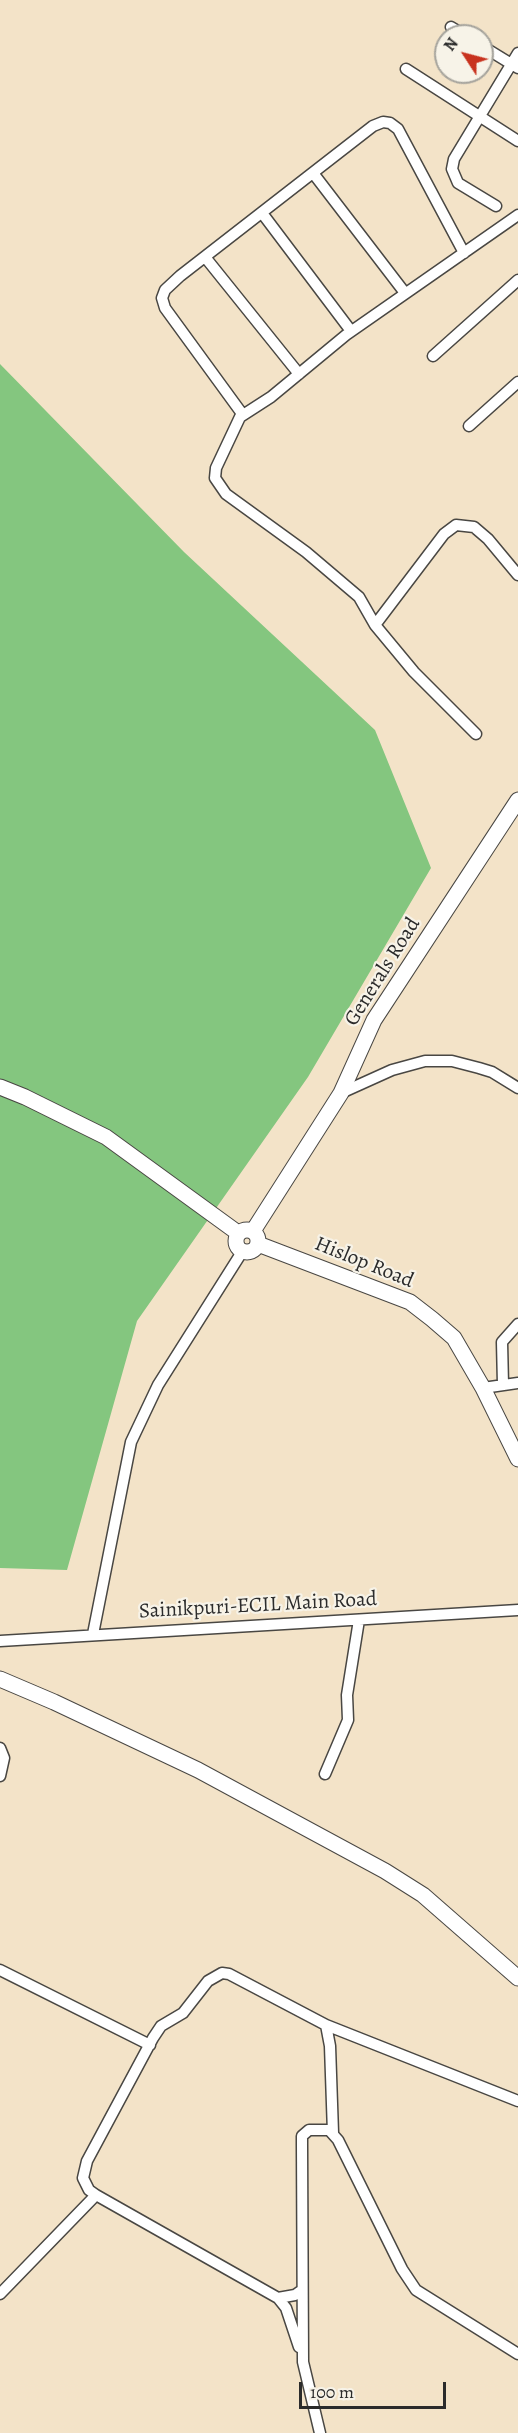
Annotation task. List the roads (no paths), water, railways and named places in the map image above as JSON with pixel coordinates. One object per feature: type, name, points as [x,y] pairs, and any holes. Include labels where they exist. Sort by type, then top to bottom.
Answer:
[{"type":"street","points":[[494,53],[515,66]]},
{"type":"street","points":[[496,206],[458,183],[452,170],[453,159],[515,66],[518,53]]},
{"type":"street","points":[[406,69],[518,141]]},
{"type":"street","points":[[243,416],[165,308],[162,298],[165,290],[373,126],[383,122],[390,123],[398,129],[464,253]]},
{"type":"street","points":[[313,173],[405,293]]},
{"type":"street","points":[[262,213],[351,331]]},
{"type":"street","points":[[476,734],[414,672],[375,625],[359,597],[306,552],[252,515],[221,488],[215,478],[216,468],[240,417],[272,397],[351,331],[518,215]]},
{"type":"street","points":[[205,257],[298,374]]},
{"type":"street","points":[[434,356],[518,280]]},
{"type":"street","points":[[469,426],[518,382]]},
{"type":"street","points":[[375,625],[444,534],[456,525],[474,527],[488,538],[518,575]]},
{"type":"street","name":"Generals Road","points":[[250,1236],[342,1093],[374,1020],[518,800]]},
{"type":"street","points":[[342,1093],[392,1070],[425,1061],[452,1061],[479,1068],[492,1072],[518,1088]]},
{"type":"street","name":"Hislop Road","points":[[0,1087],[25,1096],[106,1137],[250,1236],[410,1302],[454,1338],[483,1388],[518,1459]]},
{"type":"street","points":[[93,1634],[131,1442],[158,1385],[242,1252],[236,1243],[250,1236]]},
{"type":"street","points":[[503,1385],[502,1342],[518,1324]]},
{"type":"street","points":[[483,1388],[518,1383]]},
{"type":"street","name":"Sainikpuri-ECIL Main Road","points":[[0,1641],[518,1610]]},
{"type":"street","points":[[325,1774],[348,1720],[347,1695],[359,1620]]},
{"type":"street","points":[[0,1679],[198,1770],[385,1871],[423,1894],[518,1978]]},
{"type":"street","points":[[0,1748],[4,1758],[0,1776]]},
{"type":"street","points":[[0,1970],[150,2044]]},
{"type":"street","points":[[320,2433],[303,2362],[286,2308],[278,2298],[96,2195],[89,2190],[83,2178],[87,2161],[150,2044],[161,2026],[183,2013],[208,1981],[222,1973],[326,2025],[518,2101]]},
{"type":"street","points":[[326,2025],[330,2046],[333,2133]]},
{"type":"street","points":[[303,2362],[303,2136],[309,2130],[315,2129],[329,2130],[333,2133],[349,2159],[402,2269],[416,2290],[518,2354]]},
{"type":"street","points":[[0,2294],[96,2195]]},
{"type":"street","points":[[278,2298],[295,2295],[302,2290]]}]
